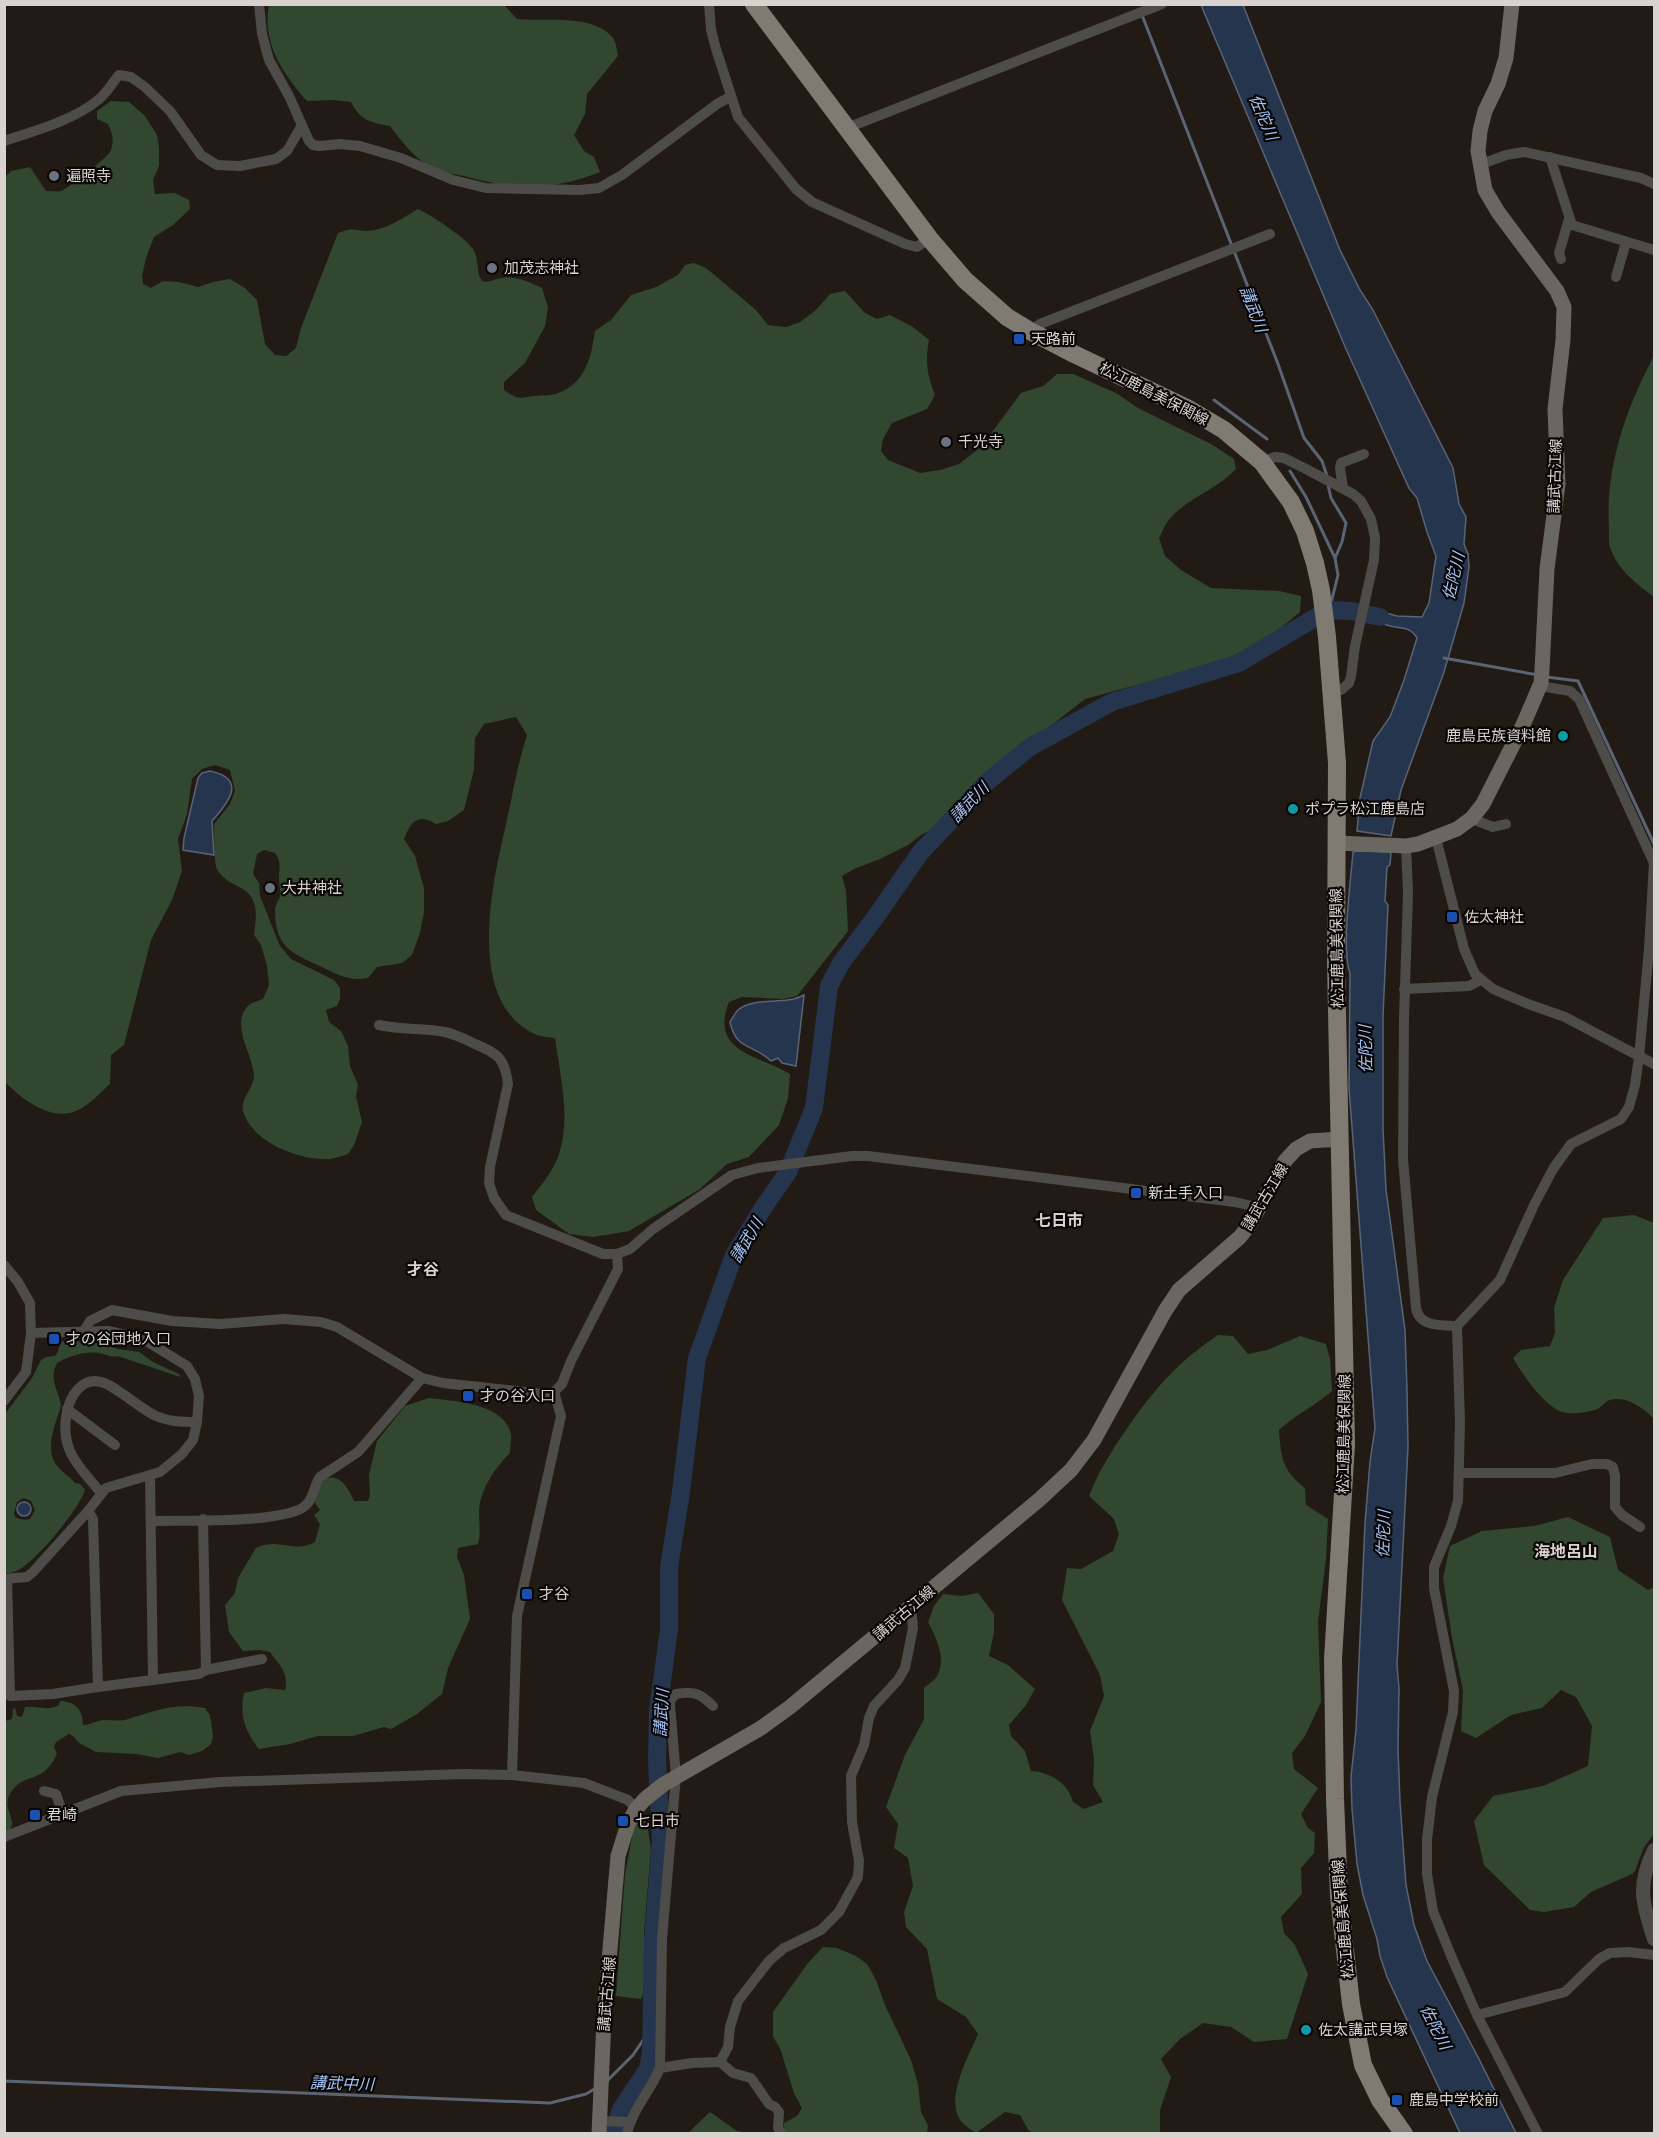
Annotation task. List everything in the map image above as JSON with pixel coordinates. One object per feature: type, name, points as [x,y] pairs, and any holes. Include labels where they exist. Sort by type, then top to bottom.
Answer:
[{"type":"main road","name":"松江鹿島美保関線","points":[[754,4],[929,238],[965,280],[1007,317],[1030,331],[1187,408],[1224,430],[1262,462],[1291,502],[1305,531],[1321,590],[1327,637],[1343,843],[1336,963],[1346,1444],[1333,1659],[1339,1896],[1351,2004],[1363,2065],[1380,2100],[1404,2133]]},
{"type":"main road","name":"講武古江線","points":[[1343,843],[1400,846],[1436,838],[1472,819],[1483,804],[1523,725],[1541,680],[1547,569],[1558,484],[1555,409],[1563,339],[1564,307],[1557,291],[1492,202],[1485,190],[1479,165],[1480,131],[1485,111],[1498,84],[1506,58],[1512,4]]},
{"type":"main road","name":"講武古江線","points":[[603,2125],[601,2077],[618,1857],[625,1832],[641,1804],[674,1778],[761,1728],[790,1707],[912,1607],[1071,1470],[1094,1440],[1165,1311],[1179,1290],[1240,1237],[1260,1208],[1285,1161],[1296,1149],[1310,1141],[1341,1139]]},
{"type":"street","points":[[259,4],[262,34],[269,60],[289,96],[301,127],[313,145],[319,147],[340,144],[360,146],[401,158],[453,180],[486,188],[580,190],[599,188],[622,175],[730,96]]},
{"type":"street","points":[[709,4],[711,30],[738,117],[796,189],[812,202],[905,244],[917,247],[929,238]]},
{"type":"street","points":[[847,129],[1162,4]]},
{"type":"street","points":[[4,141],[47,126],[87,107],[104,94],[119,75],[137,81],[162,102],[201,154],[217,165],[240,166],[276,159],[287,151],[301,127]]},
{"type":"street","points":[[1479,165],[1506,155],[1524,152],[1641,177],[1654,184]]},
{"type":"street","points":[[1550,157],[1569,219],[1576,227],[1654,250]]},
{"type":"street","points":[[1561,259],[1559,253],[1569,219]]},
{"type":"street","points":[[1030,331],[1040,324],[1270,234]]},
{"type":"street","points":[[1616,277],[1626,242]]},
{"type":"street","points":[[1342,488],[1341,463],[1364,454]]},
{"type":"street","points":[[1262,462],[1275,457],[1284,458],[1342,488],[1361,501],[1371,519],[1374,529],[1374,560],[1348,683],[1341,690],[1332,693]]},
{"type":"street","points":[[1538,2133],[1477,2015],[1433,1911],[1427,1874],[1427,1840],[1432,1797],[1453,1712],[1454,1691],[1434,1588],[1434,1567],[1451,1527],[1458,1501],[1460,1422],[1457,1326],[1500,1280],[1534,1205],[1553,1169],[1570,1144],[1621,1119],[1626,1114],[1635,1085],[1649,949],[1654,862],[1579,699],[1570,691],[1541,680]]},
{"type":"street","points":[[1472,819],[1492,827],[1506,824]]},
{"type":"street","points":[[1436,838],[1464,949],[1470,966],[1481,980],[1494,989],[1528,1004],[1565,1017],[1654,1064]]},
{"type":"street","points":[[1400,846],[1408,893],[1404,989],[1403,1159],[1417,1315],[1427,1323],[1457,1326]]},
{"type":"street","points":[[1404,989],[1469,986],[1481,980]]},
{"type":"street","points":[[379,1025],[396,1029],[443,1032],[495,1052],[502,1060],[507,1072],[508,1084],[490,1167],[489,1183],[494,1198],[506,1215],[603,1254],[617,1254],[630,1249],[653,1229],[732,1175],[781,1165],[852,1156],[868,1156],[1234,1202],[1260,1208]]},
{"type":"street","points":[[84,1331],[90,1321],[112,1310],[172,1322],[220,1324],[284,1318],[321,1322],[337,1327],[422,1378],[443,1383],[543,1394],[554,1392],[562,1384],[571,1361],[618,1269],[617,1254]]},
{"type":"street","points":[[4,1265],[18,1282],[30,1303],[31,1333],[26,1372],[4,1401]]},
{"type":"street","points":[[31,1333],[84,1331],[121,1333],[148,1342],[187,1366],[192,1372],[198,1387],[197,1422],[193,1440],[170,1465],[150,1476],[106,1488],[33,1572],[27,1577],[6,1579],[7,1696],[53,1694],[199,1674],[206,1670],[262,1659]]},
{"type":"street","points":[[151,1521],[263,1518],[302,1509],[310,1500],[320,1477],[358,1452],[422,1378]]},
{"type":"street","points":[[101,1493],[75,1462],[67,1448],[64,1429],[67,1409],[73,1395],[81,1386],[89,1382],[100,1382],[157,1416],[173,1421],[197,1422]]},
{"type":"street","points":[[512,1775],[517,1616],[561,1416],[554,1392]]},
{"type":"street","points":[[67,1409],[116,1445]]},
{"type":"street","points":[[1459,1473],[1555,1473],[1592,1464],[1608,1464],[1612,1467],[1615,1476],[1615,1507],[1622,1515],[1640,1527]]},
{"type":"street","points":[[150,1476],[153,1680]]},
{"type":"street","points":[[88,1511],[93,1519],[98,1687]]},
{"type":"street","points":[[203,1519],[206,1670]]},
{"type":"street","points":[[720,2062],[728,2047],[730,2027],[738,2001],[769,1961],[784,1948],[821,1930],[827,1924],[838,1912],[858,1877],[859,1861],[852,1822],[851,1776],[864,1745],[869,1718],[874,1706],[898,1680],[905,1668],[913,1628],[912,1607]]},
{"type":"street","points":[[603,2125],[627,2126],[653,2085],[660,2068],[662,1939],[674,1778],[671,1699],[679,1694],[699,1694],[713,1706]]},
{"type":"street","points":[[4,1837],[130,1789],[231,1782],[464,1774],[512,1775],[584,1783],[641,1804]]},
{"type":"street","points":[[44,1791],[56,1794],[63,1814]]},
{"type":"street","points":[[1654,1850],[1645,1869],[1642,1893],[1646,1916],[1654,1939]]},
{"type":"street","points":[[1477,2015],[1565,1992],[1599,1959],[1610,1953],[1628,1952],[1654,1955]]},
{"type":"street","points":[[660,2068],[720,2062],[732,2073],[751,2078],[769,2104],[779,2112],[778,2128],[782,2133]]},
{"type":"green space","points":[[269,4],[504,5],[517,19],[568,20],[594,25],[604,30],[613,38],[618,56],[587,94],[585,114],[574,135],[584,151],[594,157],[600,172],[565,183],[516,186],[448,173],[427,165],[404,144],[390,126],[377,124],[362,117],[351,102],[307,101],[288,77],[273,49],[268,26]]},
{"type":"green space","points":[[111,101],[129,102],[145,116],[157,135],[159,166],[153,180],[155,194],[175,193],[189,200],[190,209],[173,225],[154,237],[146,258],[142,276],[143,284],[151,288],[163,281],[198,287],[230,279],[245,288],[257,300],[265,344],[275,355],[286,356],[296,348],[301,328],[338,233],[350,229],[366,231],[380,229],[418,209],[448,227],[473,249],[482,281],[512,278],[542,288],[548,307],[545,326],[525,363],[504,382],[504,390],[519,398],[556,394],[575,383],[586,368],[595,331],[611,320],[631,295],[656,287],[678,275],[685,265],[694,263],[706,268],[756,310],[768,325],[786,327],[800,322],[816,310],[830,294],[845,291],[865,313],[877,319],[890,315],[913,327],[929,340],[928,368],[935,395],[927,409],[892,423],[883,439],[881,451],[888,460],[920,473],[959,464],[981,447],[1021,393],[1043,386],[1057,374],[1073,374],[1116,393],[1138,408],[1211,444],[1234,459],[1236,469],[1220,483],[1175,513],[1167,523],[1159,538],[1165,556],[1181,570],[1211,588],[1279,591],[1301,596],[1300,612],[1264,642],[1214,664],[1085,699],[973,787],[939,826],[908,845],[842,876],[846,890],[848,931],[797,996],[783,999],[742,997],[729,1002],[725,1019],[726,1032],[731,1042],[740,1050],[790,1074],[788,1098],[779,1125],[749,1157],[727,1164],[700,1189],[629,1231],[593,1237],[569,1234],[536,1210],[532,1197],[557,1160],[562,1140],[564,1111],[555,1038],[537,1035],[514,1019],[499,996],[491,969],[489,938],[495,874],[527,735],[516,717],[484,724],[475,738],[474,770],[464,810],[448,821],[436,824],[420,819],[412,823],[404,839],[415,856],[424,888],[424,912],[412,955],[402,963],[377,967],[368,978],[355,979],[337,974],[293,952],[282,941],[276,922],[275,908],[280,897],[279,860],[275,853],[264,850],[257,854],[253,874],[259,883],[260,896],[280,946],[291,959],[334,980],[340,988],[340,999],[337,1006],[326,1010],[329,1022],[341,1031],[348,1046],[350,1066],[358,1085],[356,1096],[362,1122],[354,1145],[348,1154],[330,1159],[318,1159],[279,1148],[256,1132],[243,1111],[243,1102],[254,1077],[242,1032],[242,1015],[248,1006],[263,999],[269,985],[261,945],[254,935],[256,915],[254,903],[247,892],[226,879],[216,867],[214,824],[230,804],[235,791],[230,770],[215,765],[202,769],[192,779],[187,814],[178,839],[182,871],[172,900],[151,940],[124,1045],[111,1055],[110,1084],[86,1106],[72,1113],[61,1114],[40,1108],[5,1082],[5,177],[11,171],[30,167],[46,191],[61,191],[71,185],[94,167],[112,148],[113,141],[108,124],[97,119],[97,111]]},
{"type":"green space","points":[[1654,356],[1654,597],[1629,576],[1614,558],[1609,542],[1609,506],[1614,461],[1626,417]]},
{"type":"green space","points":[[1634,1215],[1654,1223],[1654,1419],[1640,1407],[1622,1399],[1609,1401],[1588,1412],[1559,1411],[1536,1391],[1513,1358],[1521,1350],[1550,1346],[1555,1333],[1554,1308],[1563,1280],[1603,1218]]},
{"type":"green space","points":[[1218,1335],[1233,1336],[1248,1354],[1267,1350],[1300,1336],[1326,1344],[1330,1359],[1332,1391],[1279,1430],[1284,1463],[1305,1488],[1306,1505],[1328,1519],[1326,1559],[1318,1622],[1321,1702],[1305,1736],[1292,1753],[1294,1769],[1318,1788],[1301,1814],[1308,1828],[1315,1833],[1314,1853],[1301,1868],[1302,1894],[1281,1917],[1284,1933],[1295,1945],[1308,1974],[1287,2039],[1254,2042],[1231,2027],[1203,2023],[1180,2039],[1161,2059],[1171,2077],[1160,2110],[1160,2133],[1033,2133],[1028,2130],[1020,2115],[1005,2112],[976,2133],[961,2121],[956,2112],[955,2102],[964,2065],[978,2034],[966,2017],[937,1999],[927,1949],[906,1927],[904,1912],[913,1886],[908,1858],[894,1848],[898,1824],[886,1807],[905,1755],[924,1719],[924,1688],[936,1678],[940,1668],[939,1647],[928,1622],[934,1606],[943,1594],[962,1596],[978,1593],[994,1614],[994,1632],[989,1656],[1008,1665],[1035,1689],[1026,1705],[1009,1725],[1011,1736],[1025,1751],[1031,1771],[1051,1776],[1063,1784],[1073,1802],[1084,1809],[1103,1802],[1093,1785],[1094,1759],[1090,1731],[1104,1696],[1100,1675],[1062,1600],[1067,1568],[1081,1569],[1113,1551],[1119,1534],[1114,1519],[1089,1496],[1097,1477],[1124,1433],[1160,1386],[1191,1355]]},
{"type":"green space","points":[[67,1339],[86,1343],[96,1342],[118,1349],[139,1352],[153,1362],[179,1374],[180,1377],[118,1356],[99,1353],[77,1355],[57,1363],[54,1380],[61,1406],[52,1434],[52,1457],[59,1469],[85,1490],[74,1510],[43,1549],[22,1568],[5,1573],[5,1414],[32,1378],[41,1360],[55,1356],[60,1343]],"holes":[[[24,1498],[31,1501],[35,1510],[30,1519],[16,1518],[14,1514],[17,1502]]]},
{"type":"green space","points":[[429,1398],[464,1403],[489,1410],[499,1416],[511,1434],[510,1453],[494,1472],[480,1502],[478,1544],[458,1548],[457,1557],[464,1575],[470,1619],[448,1668],[442,1694],[417,1714],[391,1729],[384,1727],[353,1736],[318,1736],[259,1749],[244,1722],[242,1708],[244,1693],[266,1688],[285,1690],[286,1679],[283,1670],[270,1652],[243,1651],[229,1632],[225,1605],[235,1593],[238,1578],[256,1548],[272,1544],[300,1546],[315,1542],[320,1524],[314,1515],[320,1510],[313,1500],[326,1479],[331,1477],[340,1480],[347,1487],[354,1501],[368,1501],[369,1475],[377,1441],[405,1406]]},
{"type":"green space","points":[[1568,1517],[1610,1537],[1618,1570],[1648,1590],[1654,1587],[1654,1834],[1644,1847],[1632,1874],[1591,1892],[1574,1907],[1544,1912],[1530,1910],[1484,1865],[1474,1821],[1493,1796],[1543,1786],[1588,1766],[1592,1726],[1576,1697],[1561,1690],[1542,1708],[1511,1715],[1476,1738],[1461,1731],[1463,1690],[1443,1578],[1450,1546],[1482,1531],[1534,1526]]},
{"type":"green space","points":[[60,1701],[77,1707],[82,1715],[83,1725],[103,1720],[124,1720],[176,1707],[205,1708],[210,1715],[213,1736],[211,1744],[202,1751],[189,1755],[180,1752],[158,1758],[136,1754],[96,1752],[79,1743],[69,1734],[56,1742],[54,1747],[57,1754],[46,1770],[22,1782],[11,1792],[7,1804],[12,1827],[9,1832],[5,1833],[5,1721],[12,1719],[15,1708],[17,1716],[22,1717],[25,1707],[50,1708],[59,1705]]},
{"type":"green space","points":[[642,1815],[646,1817],[651,1849],[644,1933],[644,1992],[641,1999],[616,1996],[625,1874],[634,1827]]},
{"type":"green space","points":[[823,1947],[837,1948],[856,1956],[867,1964],[876,1980],[911,2060],[918,2084],[921,2112],[928,2125],[927,2133],[789,2134],[784,2131],[784,2123],[797,2116],[802,2108],[794,2093],[780,2048],[773,2037],[773,2012],[808,1963]]},
{"type":"green space","points":[[710,2112],[737,2131],[751,2133],[688,2133]]},
{"type":"water","name":"佐陀川","points":[[1201,5],[1243,5],[1340,250],[1453,468],[1459,504],[1466,517],[1464,544],[1469,567],[1464,603],[1444,672],[1401,790],[1391,836],[1357,831],[1360,798],[1373,741],[1390,717],[1417,638],[1408,630],[1369,619],[1371,609],[1397,616],[1422,617],[1429,603],[1436,556],[1417,498],[1409,488],[1346,349]]},
{"type":"water","points":[[210,771],[222,775],[229,780],[232,786],[224,807],[212,821],[214,855],[183,850],[198,778],[202,773]]},
{"type":"water","name":"佐陀川","points":[[1353,852],[1391,852],[1390,865],[1387,867],[1385,901],[1388,905],[1383,1016],[1383,1129],[1386,1190],[1405,1330],[1407,1390],[1408,1447],[1397,1665],[1400,1802],[1406,1885],[1414,1925],[1427,1961],[1516,2133],[1460,2133],[1387,1977],[1363,1895],[1357,1864],[1351,1777],[1356,1730],[1365,1523],[1375,1428],[1349,1088],[1350,973],[1347,963],[1346,932]]},
{"type":"water","points":[[804,995],[796,1066],[782,1063],[778,1058],[771,1061],[741,1043],[737,1038],[730,1022],[738,1010],[753,1003],[788,1000]]},
{"type":"water","points":[[21,1502],[27,1502],[31,1509],[27,1516],[21,1516],[17,1512],[17,1506]]},
{"type":"waterway","name":"講武川","points":[[1142,15],[1278,364],[1304,438],[1322,461],[1327,476]]},
{"type":"waterway","points":[[1214,400],[1267,439]]},
{"type":"waterway","points":[[1290,471],[1306,497],[1335,558]]},
{"type":"waterway","name":"講武川","points":[[1328,485],[1331,498],[1346,523],[1342,542],[1335,558],[1338,575],[1331,603]]},
{"type":"waterway","name":"講武川","points":[[614,2134],[621,2109],[648,2069],[651,2053],[653,1940],[661,1841],[657,1760],[658,1710],[669,1629],[669,1567],[681,1492],[697,1358],[734,1255],[788,1172],[814,1108],[829,986],[841,963],[920,853],[987,782],[1030,747],[1112,702],[1239,663],[1328,610],[1351,611],[1380,617]]},
{"type":"waterway","points":[[1444,658],[1538,675]]},
{"type":"waterway","points":[[1547,677],[1578,681],[1654,844]]},
{"type":"waterway","name":"講武中川","points":[[607,2081],[633,2055],[650,2030]]},
{"type":"waterway","name":"講武中川","points":[[4,2081],[550,2103],[586,2094],[596,2088]]},
{"type":"place","name":"遍照寺","points":[[54,176]]},
{"type":"place","name":"加茂志神社","points":[[492,268]]},
{"type":"place","name":"天路前","points":[[1019,339]]},
{"type":"place","name":"千光寺","points":[[946,442]]},
{"type":"place","name":"鹿島民族資料館","points":[[1563,736]]},
{"type":"place","name":"ポプラ松江鹿島店","points":[[1293,809]]},
{"type":"place","name":"大井神社","points":[[270,888]]},
{"type":"place","name":"佐太神社","points":[[1452,917]]},
{"type":"place","name":"新土手入口","points":[[1136,1193]]},
{"type":"place","name":"才の谷団地入口","points":[[54,1339]]},
{"type":"place","name":"才の谷入口","points":[[468,1396]]},
{"type":"place","name":"才谷","points":[[527,1594]]},
{"type":"place","name":"君崎","points":[[35,1815]]},
{"type":"place","name":"七日市","points":[[623,1821]]},
{"type":"place","name":"佐太講武貝塚","points":[[1306,2030]]},
{"type":"place","name":"鹿島中学校前","points":[[1397,2100]]},
{"type":"district","name":"七日市","points":[[1059,1220]]},
{"type":"district","name":"才谷","points":[[423,1269]]},
{"type":"district","name":"海地呂山","points":[[1566,1551]]}]
